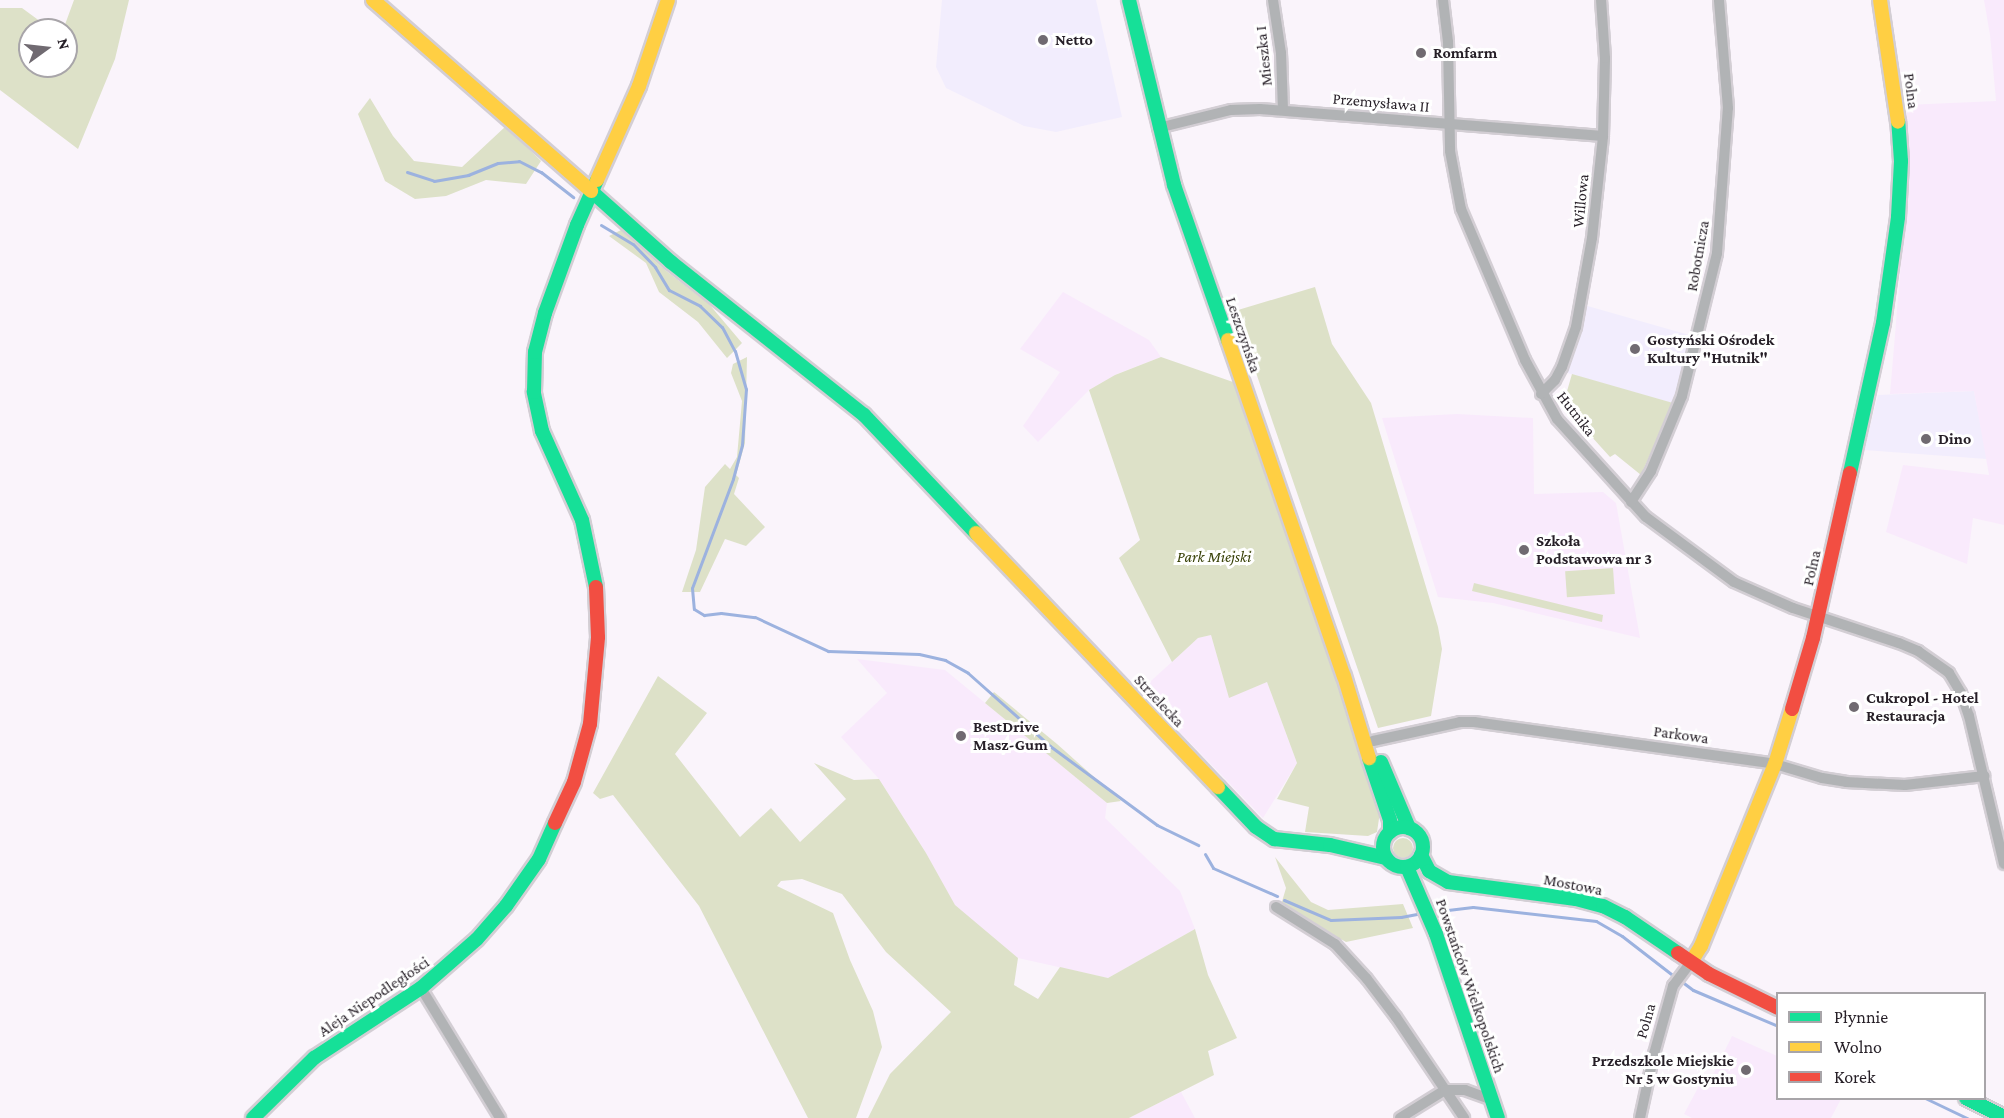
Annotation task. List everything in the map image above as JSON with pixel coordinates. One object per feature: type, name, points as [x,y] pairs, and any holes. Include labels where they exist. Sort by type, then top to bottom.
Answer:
[{"type":"street","name":"Strzelecka","points":[[373,0],[671,262],[864,415],[1256,827],[1274,839],[1330,844],[1367,844],[1388,835]]},
{"type":"street","name":"Aleja Niepodległości","points":[[253,1118],[314,1058],[421,988],[477,939],[517,892],[549,840],[574,782],[590,724],[598,658],[595,580],[584,525],[542,431],[534,392],[537,342],[545,314],[592,192],[618,139],[648,63],[668,0]]},
{"type":"street","name":"Leszczyńska","points":[[1129,0],[1158,128],[1198,258],[1344,676],[1409,828]]},
{"type":"street","name":"Mieszka I","points":[[1273,0],[1281,53],[1283,109]]},
{"type":"street","name":"Hutnika","points":[[1443,0],[1448,42],[1449,125],[1454,183],[1461,209],[1475,247],[1541,394],[1557,419],[1630,502],[1674,540],[1734,582],[1764,597],[1918,651],[1949,673],[1961,693],[1969,716],[2004,864]]},
{"type":"street","name":"Willowa","points":[[1541,394],[1555,380],[1562,367],[1577,323],[1592,238],[1603,136],[1605,58],[1601,0]]},
{"type":"street","name":"Robotnicza","points":[[1630,502],[1652,471],[1682,396],[1717,253],[1728,108],[1719,0]]},
{"type":"street","name":"Polna","points":[[1640,1118],[1654,1054],[1673,986],[1701,946],[1775,764],[1818,616],[1868,399],[1892,270],[1901,161],[1897,105],[1880,0]]},
{"type":"street","name":"Przemysława II","points":[[1158,128],[1231,110],[1283,109],[1449,125],[1603,136]]},
{"type":"street","name":"Leszczyńska","points":[[1344,676],[1351,705],[1390,820],[1388,835]]},
{"type":"street","name":"Parkowa","points":[[1373,741],[1460,722],[1474,722],[1775,764],[1822,778],[1874,784],[1942,783],[1984,776]]},
{"type":"street","points":[[1409,828],[1419,836],[1422,842],[1421,855],[1407,867],[1393,865],[1386,858],[1383,849],[1388,835],[1409,828]]},
{"type":"street","name":"Strzelecka","points":[[1330,844],[1386,858]]},
{"type":"street","name":"Mostowa","points":[[1421,855],[1429,871],[1449,882],[1576,899],[1603,906],[1625,917],[1688,966],[1776,1007]]},
{"type":"street","name":"Powstańców Wielkopolskich","points":[[1407,867],[1436,934],[1498,1118]]},
{"type":"street","points":[[1423,902],[1432,886],[1449,882]]},
{"type":"street","points":[[1276,907],[1335,944],[1396,1017],[1464,1118]]},
{"type":"street","points":[[421,988],[500,1118]]},
{"type":"street","points":[[1465,1090],[1484,1072]]},
{"type":"street","points":[[1400,1118],[1445,1090],[1465,1090],[1492,1100]]},
{"type":"street","points":[[1970,1100],[2004,1117]]},
{"type":"shaded area","points":[[942,0],[1096,0],[1122,117],[1056,132],[1024,126],[946,88],[936,67]]},
{"type":"shaded area","points":[[1984,0],[2004,0],[2004,525],[1973,518],[1967,564],[1886,532],[1903,465],[1989,475],[1974,391],[1890,394],[1902,251],[1907,105],[1996,101],[1990,35]]},
{"type":"shaded area","points":[[1063,292],[1149,340],[1161,357],[1117,374],[1089,390],[1038,442],[1023,426],[1060,372],[1020,349]]},
{"type":"shaded area","points":[[1584,305],[1692,336],[1672,403],[1565,372]]},
{"type":"shaded area","points":[[1974,391],[1987,459],[1864,450],[1878,395]]},
{"type":"shaded area","name":"Szkoła Podstawowa nr 3","points":[[1457,414],[1533,418],[1534,494],[1603,492],[1616,503],[1640,638],[1493,603],[1438,597],[1382,418]]},
{"type":"shaded area","points":[[1211,635],[1229,697],[1267,682],[1297,763],[1263,818],[1140,691],[1198,638]]},
{"type":"shaded area","points":[[857,659],[945,670],[1107,803],[1105,818],[1180,891],[1195,929],[1108,978],[1018,958],[955,906],[926,853],[879,779],[841,737],[887,693]]},
{"type":"shaded area","name":"Przedszkole Miejskie Nr 5 w Gostyniu","points":[[1732,1036],[1776,1056],[1776,1100],[1840,1100],[1831,1118],[1692,1118],[1684,1114],[1700,1084],[1707,1087]]},
{"type":"shaded area","points":[[1181,1092],[1195,1118],[1129,1118]]},
{"type":"green space","points":[[74,0],[129,0],[115,59],[78,149],[0,90],[0,8],[22,8],[36,18],[18,18],[18,78],[78,78],[78,18],[67,18]]},
{"type":"green space","points":[[370,98],[393,136],[414,161],[462,167],[506,126],[541,161],[526,184],[486,180],[446,196],[415,199],[385,181],[358,114]]},
{"type":"green space","points":[[621,230],[665,270],[709,304],[742,343],[727,358],[698,322],[659,292],[646,263],[609,236]]},
{"type":"green space","points":[[1315,287],[1332,344],[1371,403],[1438,627],[1442,649],[1431,716],[1378,728],[1247,346],[1238,310]]},
{"type":"green space","points":[[747,357],[745,443],[736,475],[739,478],[734,494],[765,527],[746,546],[725,539],[700,592],[682,592],[696,550],[705,487],[725,464],[730,469],[737,457],[742,401],[731,373],[733,364]]},
{"type":"green space","name":"Park Miejski","points":[[1161,357],[1233,382],[1339,678],[1380,812],[1377,832],[1368,836],[1305,832],[1309,807],[1277,799],[1297,763],[1267,682],[1229,698],[1211,635],[1198,638],[1172,662],[1119,558],[1140,540],[1089,390],[1115,375]]},
{"type":"green space","points":[[1572,374],[1673,403],[1641,475],[1615,454],[1610,457],[1563,405]]},
{"type":"green space","points":[[1613,568],[1615,594],[1567,597],[1565,571]]},
{"type":"green space","points":[[1474,583],[1603,615],[1602,622],[1472,591]]},
{"type":"green space","points":[[658,676],[707,713],[675,754],[740,837],[771,808],[800,842],[846,799],[814,763],[854,780],[879,779],[926,853],[955,905],[1018,958],[1014,985],[1038,999],[1060,967],[1108,978],[1195,929],[1208,975],[1237,1038],[1208,1051],[1214,1075],[1129,1118],[868,1118],[890,1074],[951,1012],[886,952],[842,894],[802,879],[781,881],[777,886],[833,913],[850,960],[873,1011],[882,1047],[856,1118],[808,1118],[699,906],[613,795],[600,799],[593,793]]},
{"type":"green space","points":[[994,692],[1121,801],[1107,803],[985,703]]},
{"type":"green space","points":[[1399,838],[1407,838],[1413,844],[1413,852],[1407,858],[1399,858],[1393,852],[1393,844]]},
{"type":"green space","points":[[1275,857],[1311,902],[1328,910],[1403,904],[1413,928],[1346,942],[1281,905],[1286,888]]},
{"type":"waterway","points":[[407,172],[434,181],[468,175],[498,163],[519,161],[541,172],[573,197]]},
{"type":"waterway","points":[[601,225],[633,244],[655,267],[669,290],[700,306],[722,327],[735,351],[746,389],[742,445],[733,479],[692,588],[694,609],[704,615],[721,613],[755,617],[828,651],[919,654],[945,660],[968,673],[1050,746],[1157,825],[1198,845]]},
{"type":"waterway","points":[[1205,854],[1213,868],[1277,896]]},
{"type":"waterway","points":[[1284,900],[1331,920],[1401,917],[1421,913]]},
{"type":"waterway","points":[[1431,912],[1473,907],[1596,921],[1622,936],[1675,977]]},
{"type":"waterway","points":[[1681,981],[1693,990],[1776,1025]]},
{"type":"waterway","points":[[1929,1100],[1967,1118]]},
{"type":"traffic: fast","points":[[1129,0],[1174,185],[1228,340]]},
{"type":"traffic: fast","points":[[1850,473],[1883,323],[1898,217],[1901,161],[1898,122]]},
{"type":"traffic: fast","points":[[596,587],[582,520],[542,431],[534,392],[535,352],[545,313],[577,225],[597,180]]},
{"type":"traffic: fast","points":[[591,191],[671,262],[864,415],[976,533]]},
{"type":"traffic: fast","points":[[1369,758],[1390,820],[1390,832]]},
{"type":"traffic: fast","points":[[1381,762],[1409,828]]},
{"type":"traffic: fast","points":[[1218,787],[1256,827],[1274,839],[1330,845],[1386,858]]},
{"type":"traffic: fast","points":[[253,1118],[314,1058],[421,988],[477,939],[506,906],[539,859],[555,823]]},
{"type":"traffic: fast","points":[[1403,827],[1417,833],[1423,847],[1417,861],[1403,867],[1389,861],[1383,847],[1389,833],[1403,827]]},
{"type":"traffic: fast","points":[[1421,855],[1429,871],[1448,882],[1576,899],[1603,906],[1625,917],[1678,953]]},
{"type":"traffic: fast","points":[[1407,867],[1436,934],[1498,1118]]},
{"type":"traffic: fast","points":[[1970,1100],[2004,1117]]},
{"type":"traffic: slow","points":[[373,0],[591,191]]},
{"type":"traffic: slow","points":[[597,180],[639,86],[668,0]]},
{"type":"traffic: slow","points":[[1880,0],[1898,122]]},
{"type":"traffic: slow","points":[[1228,340],[1344,676],[1369,758]]},
{"type":"traffic: slow","points":[[976,533],[1218,787]]},
{"type":"traffic: slow","points":[[1691,962],[1701,946],[1775,764],[1792,709]]},
{"type":"traffic: jam","points":[[1792,709],[1813,638],[1850,473]]},
{"type":"traffic: jam","points":[[555,823],[574,782],[590,724],[598,637],[596,587]]},
{"type":"traffic: jam","points":[[1678,953],[1709,974],[1776,1007]]},
{"type":"place","name":"Netto","points":[[1043,40]]},
{"type":"place","name":"Romfarm","points":[[1421,53]]},
{"type":"place","name":"Gostyński Ośrodek Kultury \"Hutnik\"","points":[[1635,349]]},
{"type":"place","name":"Dino","points":[[1926,439]]},
{"type":"place","name":"Szkoła Podstawowa nr 3","points":[[1524,550]]},
{"type":"place","name":"Cukropol - Hotel Restauracja","points":[[1854,707]]},
{"type":"place","name":"BestDrive Masz-Gum","points":[[961,736]]},
{"type":"place","name":"Przedszkole Miejskie Nr 5 w Gostyniu","points":[[1746,1070]]}]
